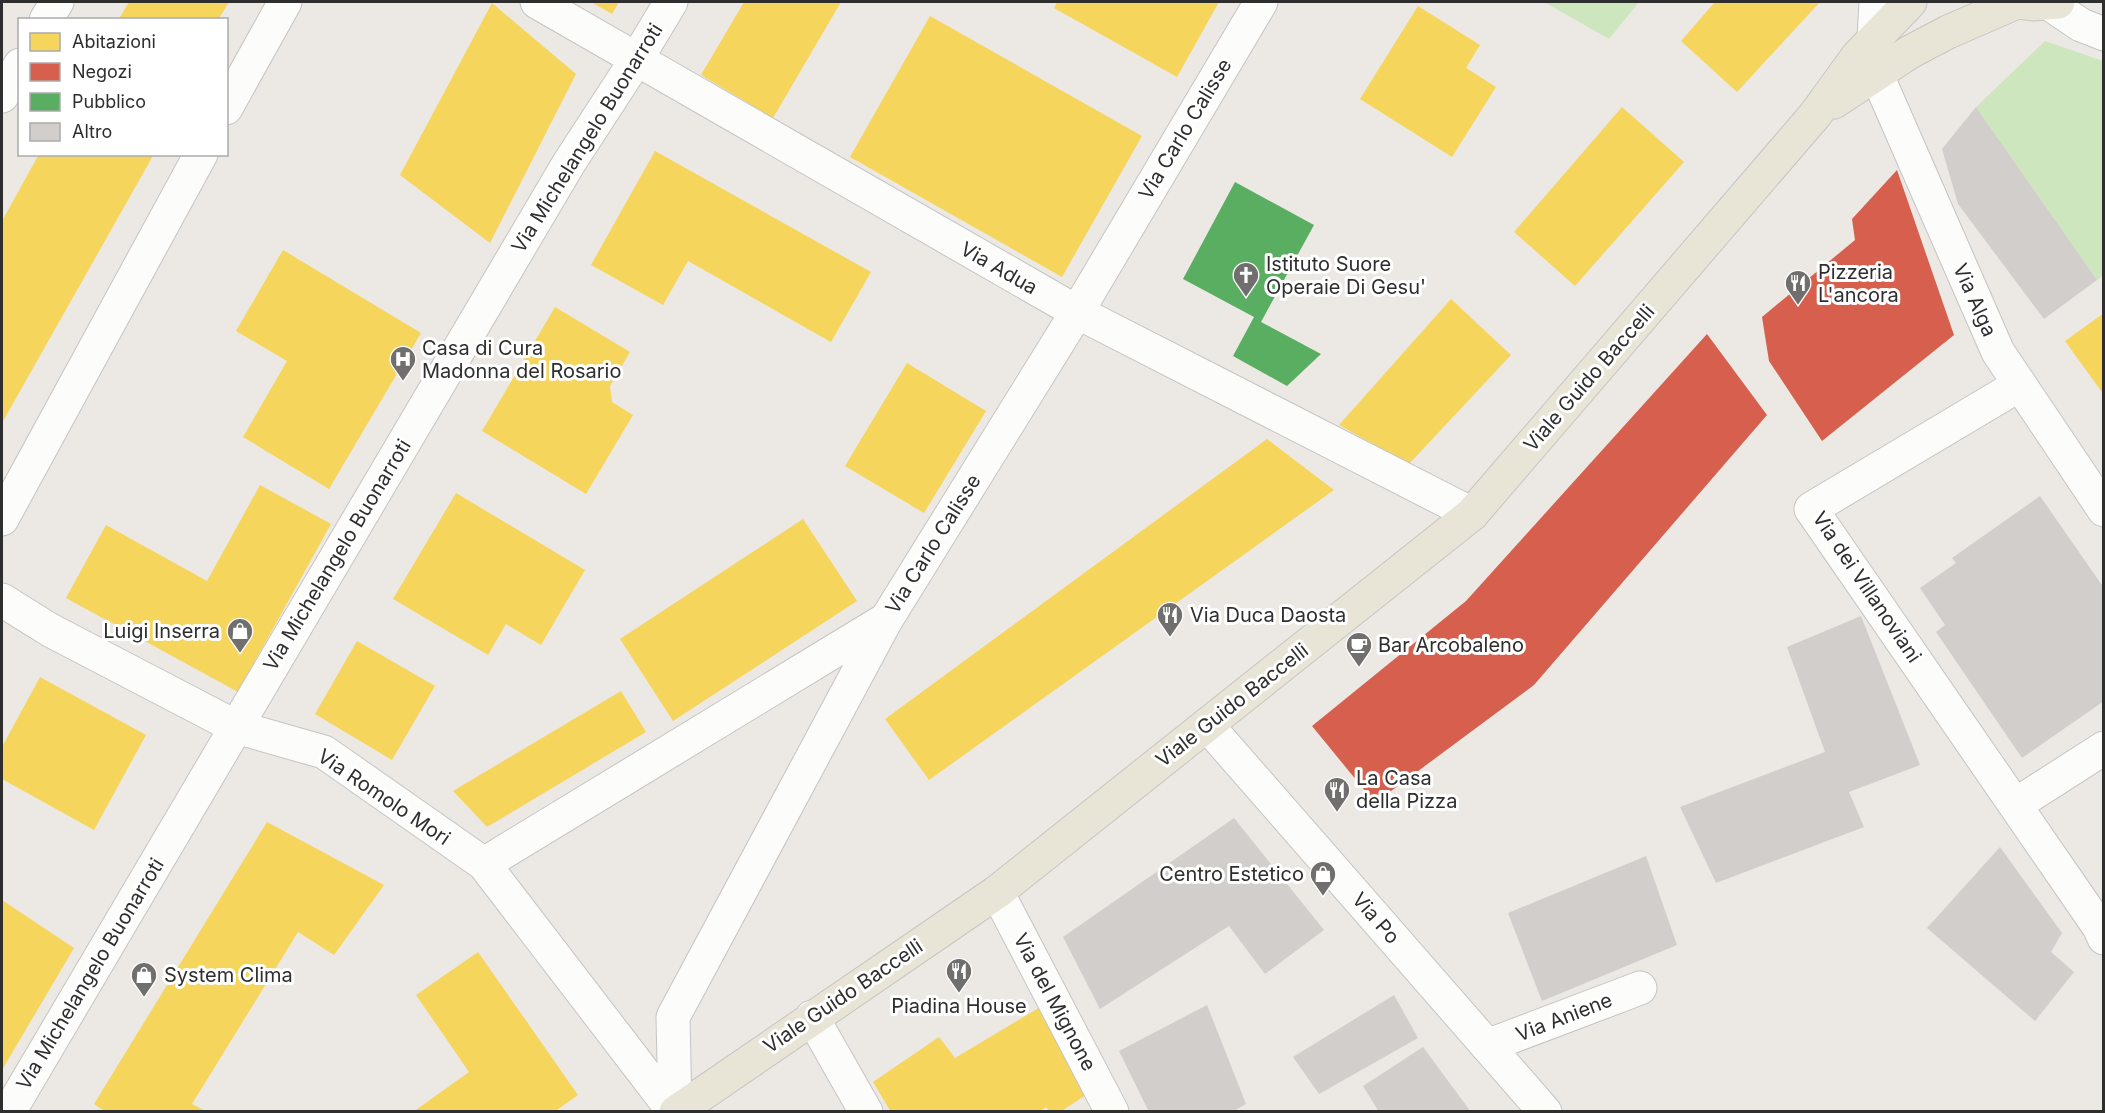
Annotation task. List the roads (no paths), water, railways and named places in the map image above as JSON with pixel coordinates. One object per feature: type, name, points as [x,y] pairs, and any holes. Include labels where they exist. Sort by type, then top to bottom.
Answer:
[{"type":"main road","name":"Viale Guido Baccelli","points":[[675,1112],[997,892],[1472,514],[1815,115],[1852,64],[1910,2]]},
{"type":"main road","name":"Viale Guido Baccelli","points":[[1815,115],[1876,73],[1948,32],[2036,2]]},
{"type":"street","points":[[47,18],[57,2]]},
{"type":"street","points":[[228,104],[285,2]]},
{"type":"street","name":"Via Adua","points":[[537,2],[1077,312],[1472,514]]},
{"type":"street","name":"Via Michelangelo Buonarroti","points":[[9,1112],[569,163],[636,60],[670,2]]},
{"type":"street","name":"Via Carlo Calisse","points":[[675,1112],[673,1017],[886,620],[1077,312],[1261,2]]},
{"type":"street","points":[[1874,39],[1876,2]]},
{"type":"street","points":[[2036,2],[2103,34]]},
{"type":"street","points":[[2,96],[18,68]]},
{"type":"street","name":"Via Alga","points":[[1876,73],[1998,352],[2103,510]]},
{"type":"street","points":[[2,519],[200,156]]},
{"type":"street","name":"Via dei Villanoviani","points":[[2019,385],[1811,509],[2099,927],[2103,938]]},
{"type":"street","name":"Via Romolo Mori","points":[[2,600],[50,630],[236,727],[324,752],[484,864],[675,1112]]},
{"type":"street","points":[[484,864],[886,620]]},
{"type":"street","name":"Via Po","points":[[1207,725],[1545,1112]]},
{"type":"street","points":[[2015,805],[2103,748]]},
{"type":"street","name":"Via del Mignone","points":[[997,892],[1112,1112]]},
{"type":"street","name":"Via Aniene","points":[[1487,1046],[1640,988]]},
{"type":"street","points":[[812,1017],[866,1112]]},
{"type":"place","name":"Istituto Suore Operaie Di Gesu'","points":[[1246,298]]},
{"type":"place","name":"Pizzeria L'ancora","points":[[1798,306]]},
{"type":"place","name":"Casa di Cura Madonna del Rosario","points":[[403,382]]},
{"type":"place","name":"Via Duca Daosta","points":[[1170,638]]},
{"type":"place","name":"Luigi Inserra","points":[[240,654]]},
{"type":"place","name":"Bar Arcobaleno","points":[[1359,668]]},
{"type":"place","name":"La Casa della Pizza","points":[[1337,813]]},
{"type":"place","name":"Centro Estetico","points":[[1323,897]]},
{"type":"place","name":"Piadina House","points":[[959,994]]},
{"type":"place","name":"System Clima","points":[[144,998]]}]
